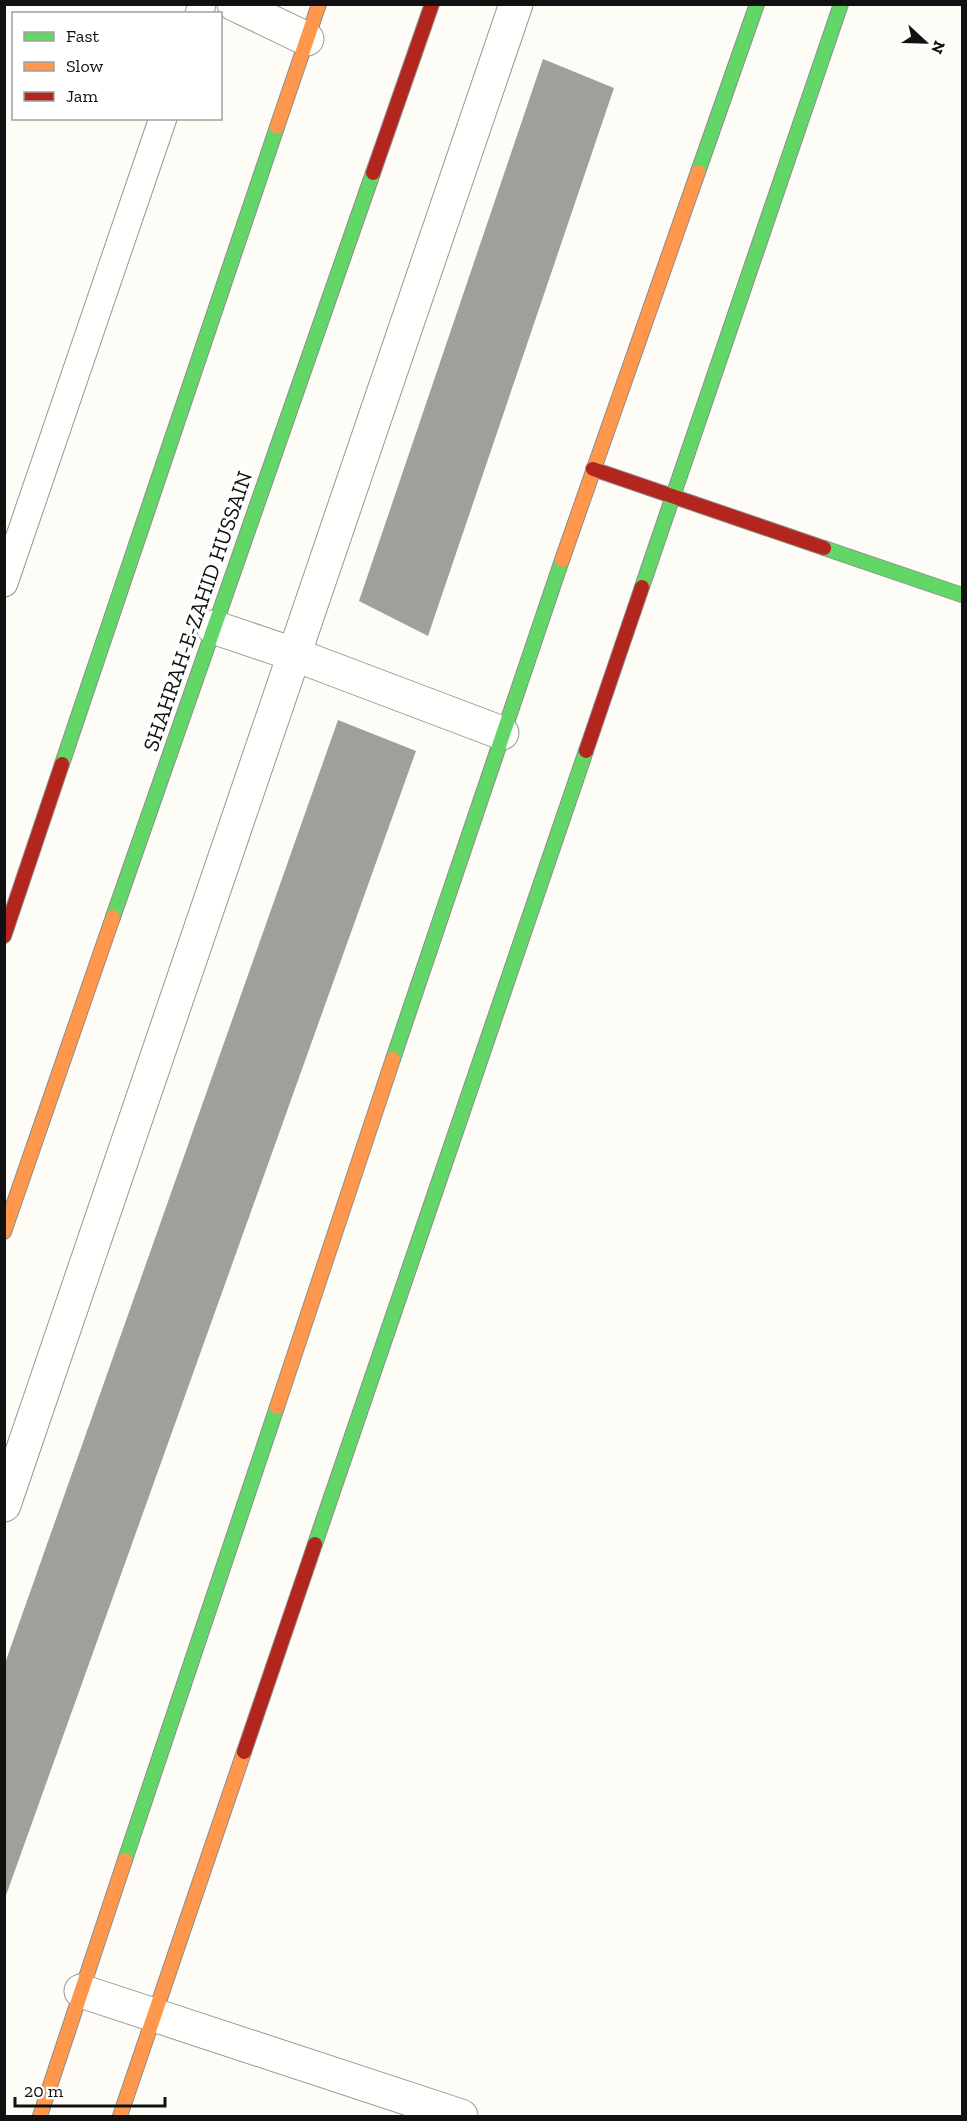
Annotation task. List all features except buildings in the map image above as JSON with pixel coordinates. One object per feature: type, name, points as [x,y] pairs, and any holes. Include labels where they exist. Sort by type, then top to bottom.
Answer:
[{"type":"street","points":[[234,4],[307,39]]},
{"type":"street","points":[[4,936],[319,4]]},
{"type":"street","name":"SHAHRAH-E-ZAHID HUSSAIN","points":[[4,1232],[432,4]]},
{"type":"street","points":[[4,1505],[516,4]]},
{"type":"street","points":[[40,2116],[502,733],[757,4]]},
{"type":"street","points":[[120,2116],[841,4]]},
{"type":"street","points":[[593,469],[963,596]]},
{"type":"street","points":[[213,627],[293,654],[502,733]]},
{"type":"street","points":[[81,1991],[461,2116]]},
{"type":"lane","points":[[4,583],[163,120]]},
{"type":"traffic: fast","points":[[698,172],[757,4]]},
{"type":"traffic: fast","points":[[642,587],[841,4]]},
{"type":"traffic: fast","points":[[62,764],[277,127]]},
{"type":"traffic: fast","points":[[113,917],[373,173]]},
{"type":"traffic: fast","points":[[824,548],[962,595]]},
{"type":"traffic: fast","points":[[393,1059],[562,560]]},
{"type":"traffic: fast","points":[[315,1544],[586,751]]},
{"type":"traffic: fast","points":[[125,1860],[277,1407]]},
{"type":"traffic: slow","points":[[277,127],[319,4]]},
{"type":"traffic: slow","points":[[562,560],[698,172]]},
{"type":"traffic: slow","points":[[4,1232],[113,917]]},
{"type":"traffic: slow","points":[[277,1407],[393,1059]]},
{"type":"traffic: slow","points":[[120,2116],[244,1752]]},
{"type":"traffic: slow","points":[[40,2116],[125,1860]]},
{"type":"traffic: jam","points":[[373,173],[432,4]]},
{"type":"traffic: jam","points":[[593,469],[824,548]]},
{"type":"traffic: jam","points":[[586,751],[642,587]]},
{"type":"traffic: jam","points":[[4,936],[62,764]]},
{"type":"traffic: jam","points":[[244,1752],[315,1544]]}]
